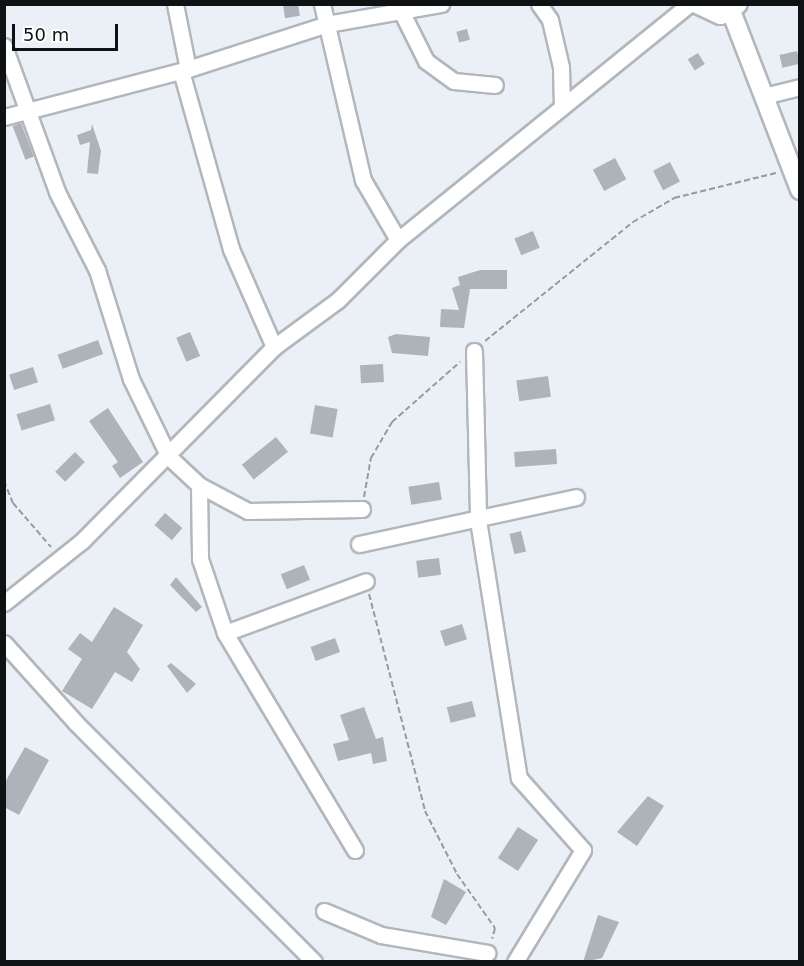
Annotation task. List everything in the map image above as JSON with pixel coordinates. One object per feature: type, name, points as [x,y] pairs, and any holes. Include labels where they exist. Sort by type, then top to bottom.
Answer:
[{"type":"street","points":[[175,4],[185,70],[231,249],[274,347]]},
{"type":"street","points":[[322,4],[363,180],[398,240]]},
{"type":"street","points":[[4,117],[29,113],[185,70],[327,24],[403,15],[441,4]]},
{"type":"street","points":[[539,4],[550,20],[559,58],[562,107]]},
{"type":"street","points":[[4,603],[61,558],[169,457],[274,347],[338,300],[398,240],[689,4]]},
{"type":"street","points":[[697,4],[710,14],[734,8],[800,190]]},
{"type":"street","points":[[403,15],[426,61],[454,81],[495,85]]},
{"type":"street","points":[[4,46],[57,192],[97,270],[131,379],[169,457],[199,485],[248,511],[362,509]]},
{"type":"street","points":[[764,96],[800,87]]},
{"type":"street","points":[[474,351],[478,520],[519,778],[583,850],[514,962]]},
{"type":"street","points":[[199,485],[200,559],[225,633],[355,850]]},
{"type":"street","points":[[359,544],[576,497]]},
{"type":"street","points":[[225,633],[366,581]]},
{"type":"street","points":[[4,644],[76,723],[314,962]]},
{"type":"street","points":[[324,911],[381,935],[487,953]]},
{"type":"path","points":[[4,481],[13,503],[61,558]]},
{"type":"building","points":[[298,4],[300,16],[285,18],[283,6]]},
{"type":"building","points":[[467,29],[470,40],[459,42],[456,32]]},
{"type":"building","points":[[797,51],[800,64],[782,68],[779,55]]},
{"type":"building","points":[[698,53],[705,64],[695,70],[688,59]]},
{"type":"building","points":[[21,123],[34,157],[25,160],[13,126]]},
{"type":"building","points":[[92,124],[101,151],[98,174],[87,173],[90,142],[80,145],[77,135],[91,130]]},
{"type":"building","points":[[615,158],[626,179],[604,191],[593,170]]},
{"type":"building","points":[[670,162],[680,182],[663,190],[653,171]]},
{"type":"building","points":[[533,231],[540,248],[521,255],[514,238]]},
{"type":"building","points":[[480,270],[507,270],[507,289],[470,289],[464,328],[440,327],[441,309],[459,310],[452,288],[460,285],[458,277]]},
{"type":"building","points":[[190,332],[200,356],[186,362],[176,338]]},
{"type":"building","points":[[396,334],[430,337],[428,356],[392,353],[388,337]]},
{"type":"building","points":[[98,340],[103,354],[63,369],[58,355]]},
{"type":"building","points":[[383,364],[384,382],[361,383],[360,365]]},
{"type":"building","points":[[33,367],[38,382],[14,390],[9,375]]},
{"type":"building","points":[[548,376],[551,397],[519,401],[516,380]]},
{"type":"building","points":[[50,404],[55,420],[21,430],[17,414]]},
{"type":"building","points":[[315,405],[338,409],[333,438],[310,434]]},
{"type":"building","points":[[108,408],[143,462],[120,478],[112,466],[118,462],[89,421]]},
{"type":"building","points":[[276,437],[288,452],[254,479],[242,465]]},
{"type":"building","points":[[556,449],[557,464],[515,467],[514,452]]},
{"type":"building","points":[[75,452],[85,462],[65,482],[55,472]]},
{"type":"building","points":[[439,482],[442,500],[411,505],[408,487]]},
{"type":"building","points":[[165,513],[182,528],[172,540],[155,525]]},
{"type":"building","points":[[521,531],[526,551],[514,554],[509,534]]},
{"type":"building","points":[[439,558],[441,575],[418,578],[416,561]]},
{"type":"building","points":[[304,565],[310,580],[287,589],[281,574]]},
{"type":"building","points":[[176,577],[202,607],[196,612],[170,585]]},
{"type":"building","points":[[114,607],[143,625],[127,652],[140,669],[132,682],[115,672],[92,709],[62,691],[82,659],[68,649],[80,633],[92,642]]},
{"type":"building","points":[[462,624],[467,639],[445,646],[440,631]]},
{"type":"building","points":[[335,638],[340,652],[316,661],[311,647]]},
{"type":"building","points":[[171,663],[196,684],[187,693],[167,666]]},
{"type":"building","points":[[472,701],[476,717],[451,723],[447,707]]},
{"type":"building","points":[[364,707],[376,739],[383,737],[387,761],[373,764],[371,753],[338,761],[333,744],[349,740],[340,715]]},
{"type":"building","points":[[25,747],[49,760],[19,815],[4,807],[4,784]]},
{"type":"building","points":[[648,796],[664,806],[637,846],[617,832]]},
{"type":"building","points":[[518,827],[538,840],[518,871],[498,858]]},
{"type":"building","points":[[444,879],[466,892],[446,925],[431,917]]},
{"type":"building","points":[[598,915],[619,922],[602,958],[583,962]]}]
